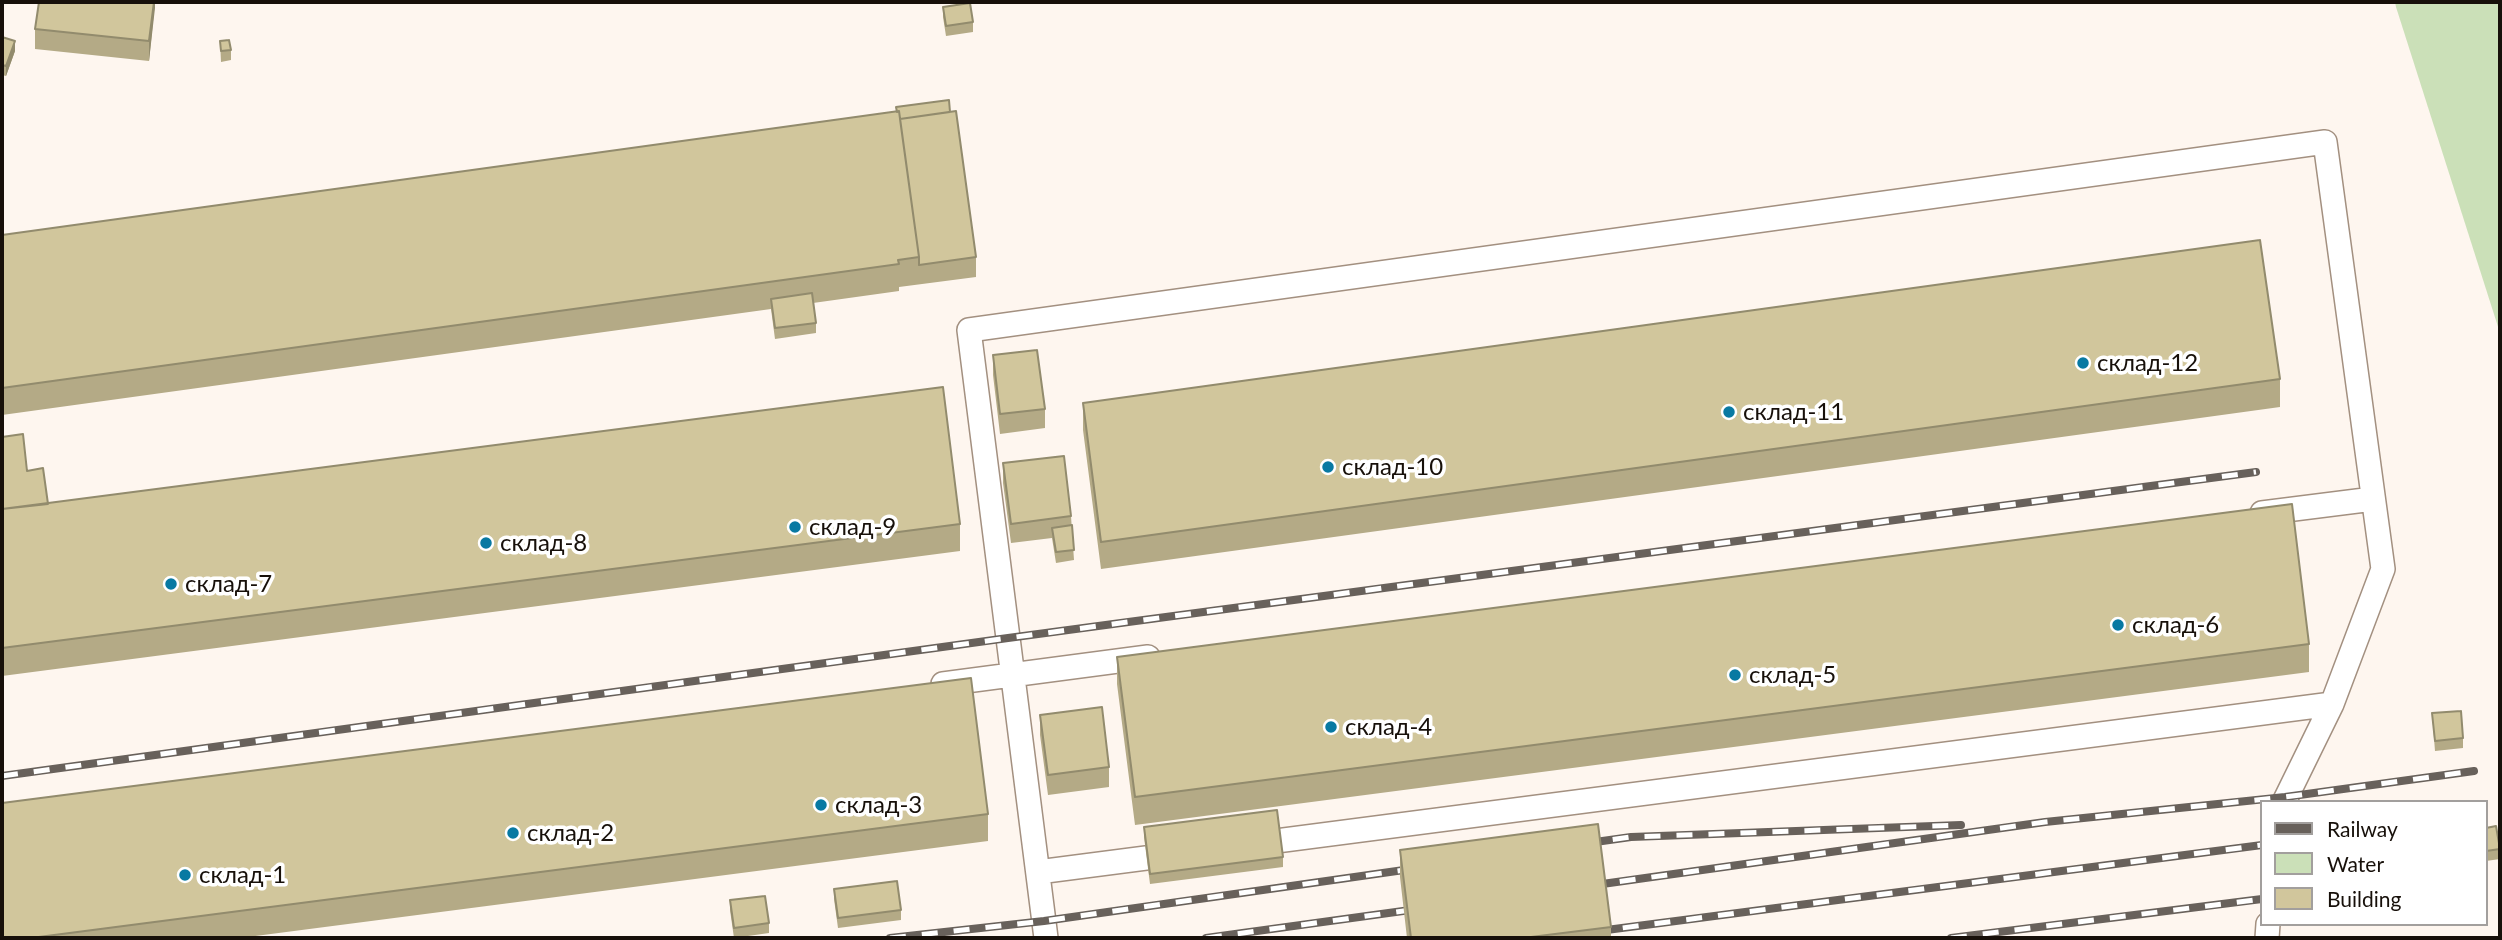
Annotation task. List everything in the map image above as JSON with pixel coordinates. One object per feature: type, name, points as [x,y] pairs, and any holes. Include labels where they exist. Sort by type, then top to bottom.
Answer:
[{"type":"lane","points":[[1046,938],[969,330],[2325,142],[2383,569],[2332,704],[2285,800]]},
{"type":"lane","points":[[2234,517],[2373,499]]},
{"type":"lane","points":[[916,688],[1166,655]]},
{"type":"lane","points":[[1226,848],[2332,704]]},
{"type":"lane","points":[[1038,872],[1200,851]]},
{"type":"water","points":[[2395,2],[2500,2],[2500,333],[2396,7]]},
{"type":"building","points":[[39,2],[154,2],[149,41],[35,29]]},
{"type":"building","points":[[970,3],[973,22],[946,26],[943,7]]},
{"type":"building","points":[[2,37],[15,41],[6,66],[2,65]]},
{"type":"building","points":[[229,40],[231,50],[221,51],[220,41]]},
{"type":"building","points":[[949,100],[950,112],[900,119],[896,107]]},
{"type":"building","points":[[899,111],[919,257],[898,260],[899,264],[2,388],[2,235]]},
{"type":"building","points":[[956,111],[976,257],[919,265],[900,119]]},
{"type":"building","points":[[2260,240],[2280,379],[1101,542],[1083,403]]},
{"type":"building","points":[[812,293],[816,323],[775,328],[771,299]]},
{"type":"building","points":[[1037,350],[1045,409],[1000,414],[993,355]]},
{"type":"building","points":[[943,387],[960,524],[2,648],[2,509]]},
{"type":"building","points":[[23,434],[27,471],[43,468],[48,504],[2,509],[2,437]]},
{"type":"building","points":[[1064,456],[1071,516],[1011,524],[1003,463]]},
{"type":"building","points":[[2292,504],[2309,644],[1135,797],[1117,657]]},
{"type":"building","points":[[1072,525],[1074,550],[1056,552],[1052,528]]},
{"type":"building","points":[[971,678],[988,814],[31,938],[2,938],[2,803]]},
{"type":"building","points":[[1102,707],[1109,767],[1048,775],[1040,715]]},
{"type":"building","points":[[2461,711],[2463,738],[2435,741],[2432,713]]},
{"type":"building","points":[[1277,810],[1283,857],[1150,874],[1144,827]]},
{"type":"building","points":[[1598,824],[1611,927],[1523,938],[1411,938],[1400,850]]},
{"type":"building","points":[[2496,826],[2500,849],[2488,851],[2488,828]]},
{"type":"building","points":[[897,881],[901,910],[838,918],[834,889]]},
{"type":"building","points":[[765,896],[769,923],[734,928],[730,900]]},
{"type":"railway","points":[[2,776],[1008,638],[2256,472]]},
{"type":"railway","points":[[1588,886],[2045,822],[2285,797],[2474,771]]},
{"type":"railway","points":[[1581,844],[1631,837],[1961,825]]},
{"type":"railway","points":[[1591,932],[2260,845]]},
{"type":"railway","points":[[890,938],[1044,921],[1418,868]]},
{"type":"railway","points":[[1951,938],[2260,899]]},
{"type":"railway","points":[[1206,938],[1425,908]]},
{"type":"place","name":"склад-12","points":[[2083,363]]},
{"type":"place","name":"склад-11","points":[[1729,412]]},
{"type":"place","name":"склад-10","points":[[1328,467]]},
{"type":"place","name":"склад-9","points":[[795,527]]},
{"type":"place","name":"склад-8","points":[[486,543]]},
{"type":"place","name":"склад-7","points":[[171,584]]},
{"type":"place","name":"склад-6","points":[[2118,625]]},
{"type":"place","name":"склад-5","points":[[1735,675]]},
{"type":"place","name":"склад-4","points":[[1331,727]]},
{"type":"place","name":"склад-3","points":[[821,805]]},
{"type":"place","name":"склад-2","points":[[513,833]]},
{"type":"place","name":"склад-1","points":[[185,875]]}]
